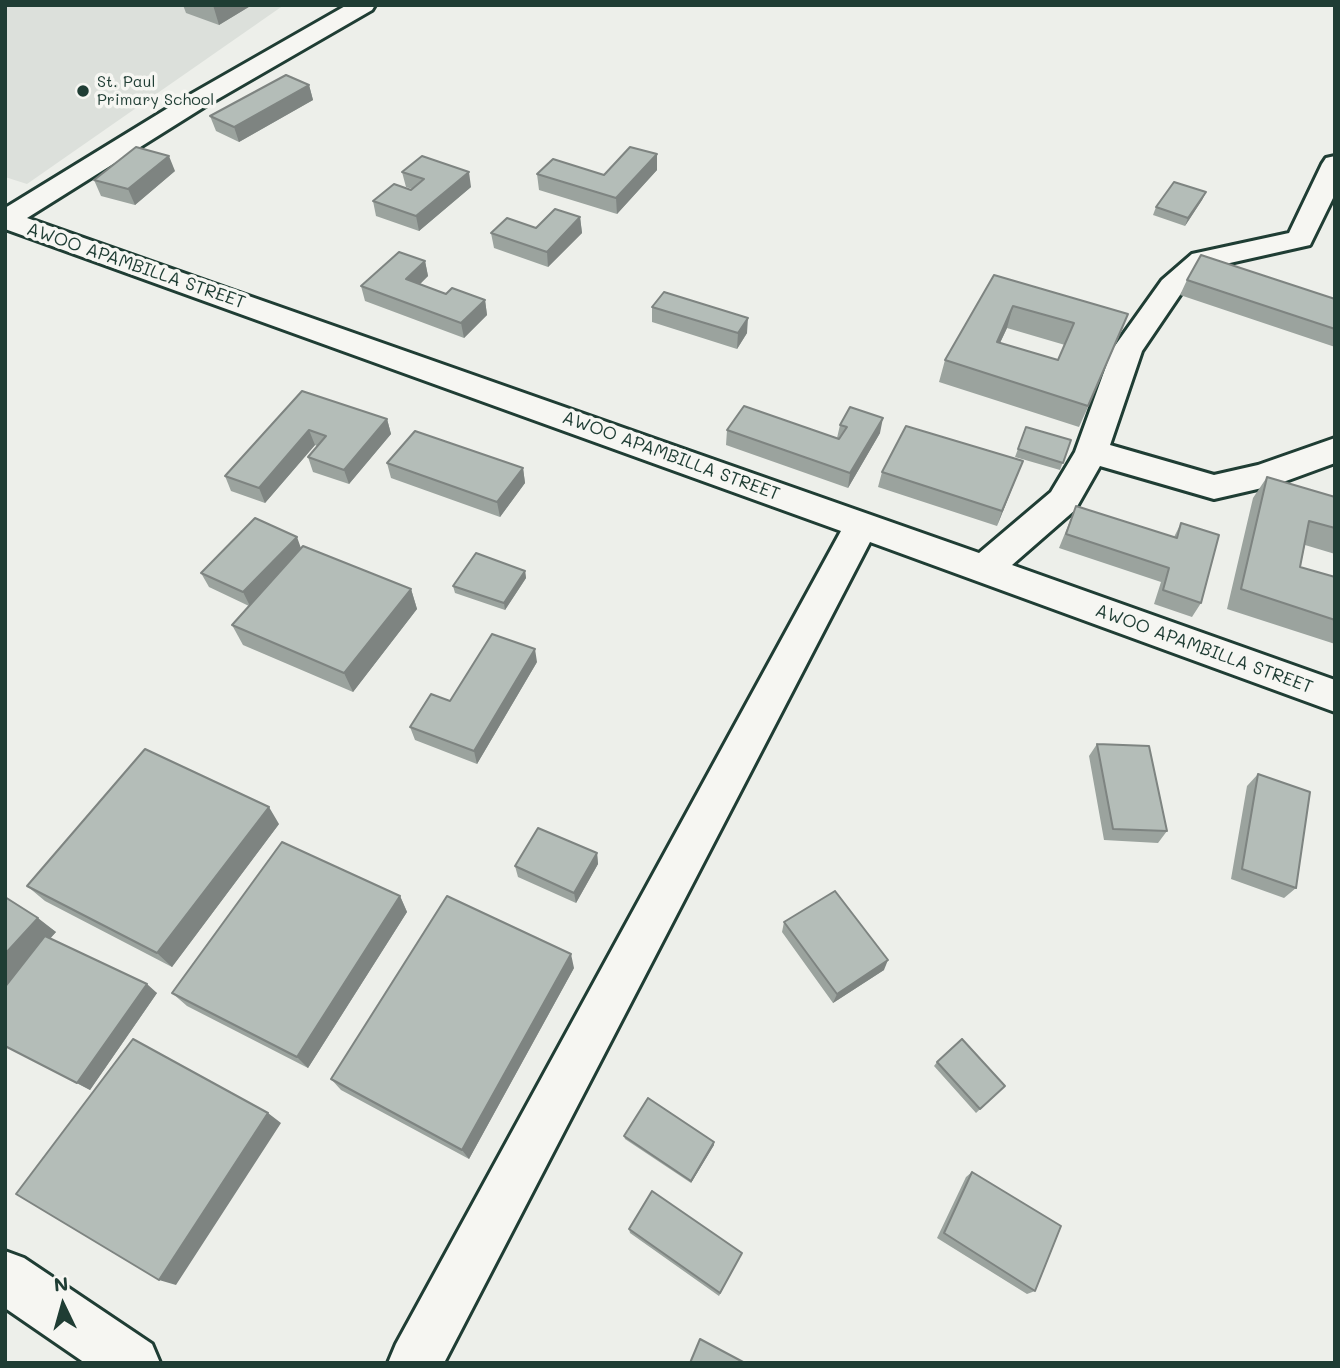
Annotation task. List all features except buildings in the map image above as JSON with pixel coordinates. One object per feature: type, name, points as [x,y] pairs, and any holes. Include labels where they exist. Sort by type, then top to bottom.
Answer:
[{"type":"street","points":[[5,220],[195,102],[363,5]]},
{"type":"street","points":[[984,570],[1063,500],[1091,452],[1126,350],[1171,286],[1202,260],[1300,239],[1335,164]]},
{"type":"street","name":"AWOO APAMBILLA STREET","points":[[5,220],[1335,696]]},
{"type":"street","points":[[1091,452],[1214,487],[1263,476],[1335,450]]},
{"type":"street","points":[[415,1363],[862,525]]},
{"type":"street","points":[[5,1277],[133,1363]]},
{"type":"shaded area","name":"St. Paul Primary School","points":[[5,5],[284,5],[27,184],[5,177]]},
{"type":"place","name":"St. Paul Primary School","points":[[83,91]]}]
